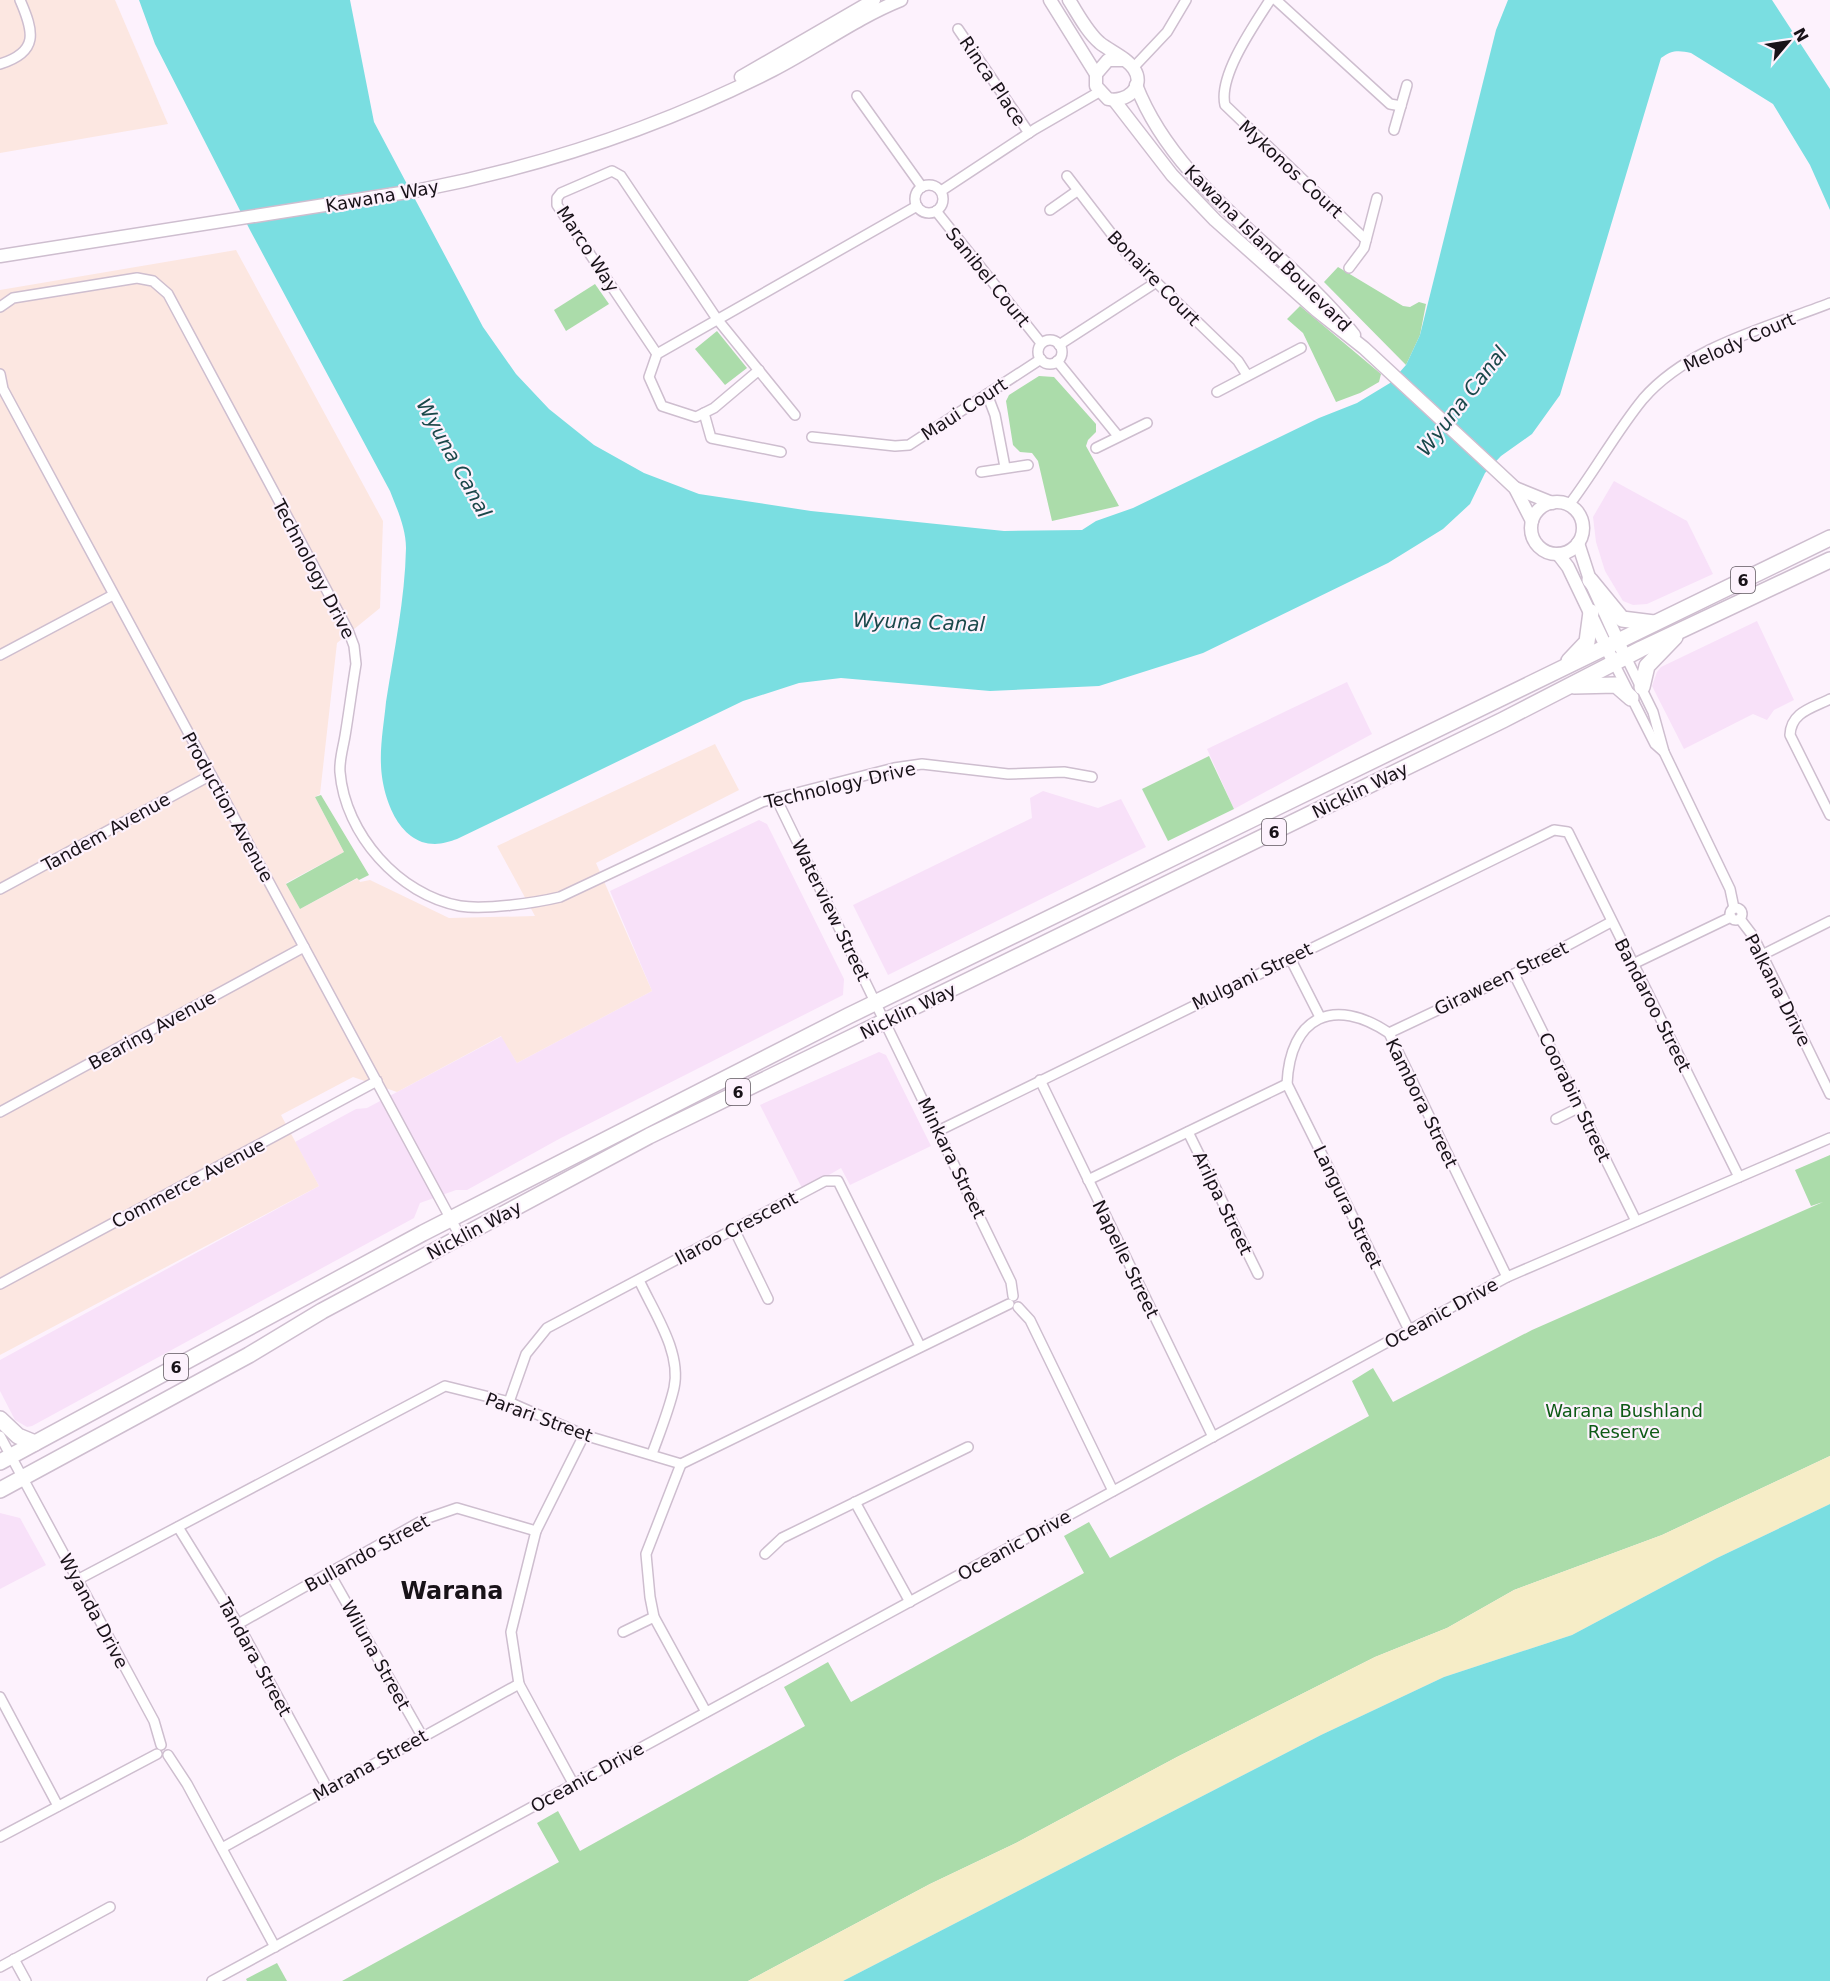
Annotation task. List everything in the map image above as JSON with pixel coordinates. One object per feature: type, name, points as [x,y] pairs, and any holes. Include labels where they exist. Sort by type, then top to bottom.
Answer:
[{"type":"highway","name":"Nicklin Way","points":[[5,1459],[451,1219],[876,1003],[1830,538]]},
{"type":"highway","name":"Nicklin Way","points":[[0,1490],[249,1355],[322,1311],[650,1136],[1503,720],[1620,660],[1830,560]]},
{"type":"highway","points":[[1590,580],[1622,619],[1657,622]]},
{"type":"highway","points":[[1561,670],[1587,642],[1590,612]]},
{"type":"highway","points":[[1569,686],[1616,685],[1636,692],[1647,666],[1678,632]]},
{"type":"highway","points":[[0,1419],[18,1436],[35,1443]]},
{"type":"main road","name":"Kawana Way","points":[[685,109],[874,0]]},
{"type":"main road","name":"Kawana Way","points":[[0,255],[70,247],[420,190],[485,177],[548,160],[633,132],[773,70],[901,0]]},
{"type":"main road","points":[[1050,0],[1096,74],[1099,92],[1114,100],[1128,97],[1136,85],[1133,68],[1098,41],[1069,0]]},
{"type":"main road","points":[[1096,74],[1108,60],[1122,60]]},
{"type":"main road","name":"Kawana Island Boulevard","points":[[1136,85],[1153,122],[1186,167],[1325,302],[1364,348]]},
{"type":"main road","name":"Kawana Island Boulevard","points":[[1114,100],[1172,175],[1215,220],[1324,317],[1364,348],[1515,488],[1552,503]]},
{"type":"main road","name":"Kawana Way","points":[[0,264],[70,247]]},
{"type":"main road","name":"Kawana Island Boulevard","points":[[1515,488],[1532,521]]},
{"type":"main road","points":[[1612,645],[1578,543],[1582,524],[1579,515],[1569,505],[1552,503],[1542,507],[1532,521],[1531,530],[1537,544],[1543,549],[1558,554],[1568,567],[1590,612],[1620,660]]},
{"type":"main road","points":[[1558,554],[1570,550],[1578,543]]},
{"type":"street","points":[[0,64],[25,53],[31,41],[30,26],[20,0]]},
{"type":"street","points":[[1133,68],[1167,32],[1186,0]]},
{"type":"street","name":"Mykonos Court","points":[[1270,0],[1223,86],[1222,95],[1225,105],[1366,240]]},
{"type":"street","points":[[1276,0],[1390,104],[1401,106]]},
{"type":"street","name":"Rinca Place","points":[[958,29],[1029,133]]},
{"type":"street","points":[[1394,130],[1407,85]]},
{"type":"street","points":[[941,191],[1029,133],[1099,92]]},
{"type":"street","points":[[857,96],[922,187]]},
{"type":"street","name":"Marco Way","points":[[657,354],[557,205],[557,198],[561,193],[612,171],[621,176],[717,320]]},
{"type":"street","name":"Bonaire Court","points":[[1067,176],[1127,254],[1238,360],[1247,375]]},
{"type":"street","points":[[934,186],[941,191],[943,200],[936,211],[923,212],[917,206],[916,194],[922,187],[934,186]]},
{"type":"street","points":[[1050,210],[1077,190]]},
{"type":"street","points":[[1349,268],[1360,255],[1366,240],[1377,198]]},
{"type":"street","points":[[759,370],[714,408],[696,417],[662,406],[650,377],[657,354],[917,206]]},
{"type":"street","name":"Sanibel Court","points":[[936,211],[1041,344]]},
{"type":"street","name":"Technology Drive","points":[[0,307],[13,298],[137,278],[153,281],[168,294],[348,630],[354,646],[356,664],[340,770],[344,798],[371,849],[385,867],[406,882],[443,901],[462,906],[540,902],[560,897],[751,807],[776,798],[894,768],[922,764],[1008,774],[1064,772],[1092,777]]},
{"type":"street","points":[[1059,345],[1155,283]]},
{"type":"street","name":"Melody Court","points":[[1569,505],[1643,400],[1683,364],[1830,303]]},
{"type":"street","points":[[717,320],[795,415]]},
{"type":"street","points":[[1051,340],[1059,345],[1061,355],[1057,361],[1047,363],[1041,359],[1038,353],[1041,344],[1051,340]]},
{"type":"street","points":[[1217,392],[1301,348]]},
{"type":"street","name":"Maui Court","points":[[812,437],[873,444],[909,445],[1041,359]]},
{"type":"street","points":[[1057,361],[1118,436]]},
{"type":"street","name":"Production Avenue","points":[[0,374],[3,389],[461,1238]]},
{"type":"street","points":[[987,394],[995,415],[1005,467]]},
{"type":"street","points":[[704,413],[711,438],[781,452]]},
{"type":"street","points":[[1096,448],[1147,423]]},
{"type":"street","points":[[981,472],[1028,465]]},
{"type":"street","points":[[0,655],[113,595]]},
{"type":"street","name":"Palkana Drive","points":[[1620,660],[1636,692],[1655,744],[1664,752]]},
{"type":"street","name":"Palkana Drive","points":[[1620,660],[1636,692],[1653,712],[1664,752],[1730,889],[1735,914],[1762,955],[1830,1094]]},
{"type":"street","points":[[1830,699],[1796,715],[1790,726],[1790,735],[1830,814]]},
{"type":"street","name":"Tandem Avenue","points":[[0,890],[211,775]]},
{"type":"street","name":"Waterview Street","points":[[776,798],[886,1022]]},
{"type":"street","name":"Mulgani Street","points":[[939,1131],[1554,830],[1568,832]]},
{"type":"street","name":"Bandaroo Street","points":[[1568,832],[1739,1177]]},
{"type":"street","points":[[1633,964],[1735,914]]},
{"type":"street","points":[[1762,955],[1830,921]]},
{"type":"street","name":"Giraween Street","points":[[1389,1033],[1514,975],[1611,922]]},
{"type":"street","name":"Bearing Avenue","points":[[0,1112],[304,947]]},
{"type":"street","points":[[1088,1180],[1287,1084],[1288,1060],[1298,1039],[1320,1017],[1290,958]]},
{"type":"street","name":"Coorabin Street","points":[[1514,975],[1636,1221]]},
{"type":"street","name":"Kambora Street","points":[[1320,1017],[1337,1013],[1369,1019],[1389,1033],[1507,1277]]},
{"type":"street","name":"Minkara Street","points":[[886,1022],[1011,1282],[1014,1302],[1030,1320],[1113,1491]]},
{"type":"street","name":"Napelle Street","points":[[1040,1080],[1213,1437]]},
{"type":"street","name":"Commerce Avenue","points":[[0,1284],[377,1081]]},
{"type":"street","name":"Langura Street","points":[[1287,1084],[1409,1330]]},
{"type":"street","points":[[1556,1119],[1580,1107]]},
{"type":"street","name":"Arilpa Street","points":[[1188,1132],[1258,1274]]},
{"type":"street","name":"Oceanic Drive","points":[[212,1981],[1507,1277],[1830,1138]]},
{"type":"street","name":"Ilaroo Crescent","points":[[509,1402],[526,1354],[547,1328],[825,1181],[838,1181],[921,1346]]},
{"type":"street","points":[[734,1229],[768,1299]]},
{"type":"street","points":[[639,1280],[671,1349],[675,1368],[675,1386],[652,1454]]},
{"type":"street","points":[[706,1713],[654,1617],[646,1554],[681,1464],[1014,1302]]},
{"type":"street","name":"Parari Street","points":[[78,1580],[445,1386],[509,1402],[584,1435],[681,1464]]},
{"type":"street","points":[[574,1785],[519,1684],[512,1632],[536,1531],[584,1435]]},
{"type":"street","name":"Wyanda Drive","points":[[0,1436],[5,1459],[23,1478],[154,1721],[159,1750],[168,1748],[168,1755],[178,1768],[222,1848]]},
{"type":"street","points":[[765,1554],[782,1538],[968,1447]]},
{"type":"street","points":[[855,1502],[910,1602]]},
{"type":"street","name":"Bullando Street","points":[[238,1624],[330,1574],[425,1518],[457,1508],[536,1531]]},
{"type":"street","name":"Tandara Street","points":[[178,1527],[238,1624],[328,1789]]},
{"type":"street","name":"Wiluna Street","points":[[330,1574],[422,1737]]},
{"type":"street","points":[[624,1632],[654,1617]]},
{"type":"street","name":"Marana Street","points":[[222,1848],[519,1684]]},
{"type":"street","points":[[0,1697],[58,1806]]},
{"type":"street","points":[[0,1837],[159,1750]]},
{"type":"street","points":[[222,1848],[275,1947]]},
{"type":"street","points":[[0,1967],[110,1907]]},
{"type":"street","points":[[14,1959],[26,1981]]},
{"type":"shaded area","points":[[0,0],[115,0],[168,124],[0,153]]},
{"type":"shaded area","points":[[236,250],[383,521],[380,608],[337,643],[320,794],[315,797],[344,852],[286,883],[300,909],[358,878],[360,882],[370,880],[449,918],[535,916],[497,846],[715,744],[739,790],[596,863],[652,991],[517,1063],[501,1036],[397,1092],[353,1077],[281,1115],[319,1186],[0,1355],[0,290]]},
{"type":"shaded area","points":[[1614,481],[1687,521],[1713,574],[1647,604],[1633,605],[1623,601],[1605,571],[1596,542],[1593,517]]},
{"type":"shaded area","points":[[1757,621],[1794,700],[1774,710],[1767,720],[1753,714],[1684,749],[1652,686],[1657,672],[1661,667]]},
{"type":"shaded area","points":[[1347,682],[1372,734],[1234,809],[1207,749]]},
{"type":"shaded area","points":[[1043,791],[1098,808],[1121,799],[1146,847],[888,975],[853,905],[1032,818],[1030,798]]},
{"type":"shaded area","points":[[759,820],[767,824],[844,979],[843,995],[559,1139],[467,1190],[456,1190],[420,1203],[414,1218],[32,1426],[27,1427],[15,1420],[0,1391],[0,1360],[319,1186],[295,1142],[356,1109],[367,1108],[502,1036],[517,1063],[652,991],[610,891]]},
{"type":"shaded area","points":[[879,1052],[886,1055],[931,1146],[850,1185],[841,1168],[803,1190],[760,1105]]},
{"type":"shaded area","points":[[0,1513],[20,1518],[46,1565],[0,1589]]},
{"type":"green space","points":[[1338,267],[1403,306],[1410,307],[1419,302],[1426,304],[1420,335],[1406,365],[1324,282]]},
{"type":"green space","points":[[595,284],[609,304],[566,331],[554,310]]},
{"type":"green space","points":[[1300,306],[1381,374],[1379,382],[1360,393],[1336,402],[1303,333],[1287,319]]},
{"type":"green space","points":[[717,331],[747,368],[725,385],[695,349]]},
{"type":"green space","points":[[1039,376],[1054,377],[1096,424],[1096,432],[1088,440],[1086,446],[1119,506],[1052,521],[1038,461],[1032,453],[1020,452],[1013,445],[1006,401],[1009,395]]},
{"type":"green space","points":[[1209,756],[1234,809],[1168,841],[1142,789]]},
{"type":"green space","points":[[321,795],[369,875],[359,880],[357,878],[300,909],[286,884],[344,852],[315,797]]},
{"type":"green space","name":"Warana Bushland Reserve","points":[[1830,1155],[1830,1456],[1662,1535],[1514,1590],[1447,1628],[1375,1657],[1177,1757],[1016,1843],[930,1884],[748,1981],[342,1981],[559,1862],[537,1823],[558,1811],[580,1851],[805,1726],[784,1687],[828,1662],[851,1702],[1084,1573],[1064,1536],[1089,1522],[1110,1558],[1369,1416],[1352,1381],[1373,1368],[1393,1402],[1532,1330],[1823,1202],[1811,1206],[1795,1170]]},
{"type":"green space","points":[[277,1963],[287,1981],[247,1981],[246,1979]]},
{"type":"sand","points":[[1830,1456],[1830,1504],[1717,1558],[1572,1635],[1444,1677],[1321,1735],[843,1981],[748,1981],[930,1884],[1016,1843],[1177,1757],[1375,1657],[1447,1628],[1514,1590],[1662,1535]]},
{"type":"water","name":"Wyuna Canal","points":[[139,0],[350,0],[374,122],[483,327],[516,374],[549,409],[594,445],[644,473],[699,494],[811,511],[1004,531],[1082,530],[1096,521],[1133,508],[1319,418],[1357,403],[1390,383],[1406,365],[1420,335],[1496,30],[1508,0],[1772,0],[1830,89],[1830,210],[1810,165],[1773,104],[1691,53],[1679,51],[1668,53],[1661,58],[1560,395],[1532,434],[1501,456],[1485,473],[1470,504],[1443,529],[1388,563],[1203,653],[1099,686],[990,691],[841,678],[799,683],[743,701],[457,839],[435,844],[422,842],[402,827],[389,804],[382,777],[382,734],[405,567],[406,541],[401,519],[390,491],[251,232],[155,44]]},
{"type":"water","points":[[1830,1504],[1830,1981],[843,1981],[1321,1735],[1444,1677],[1572,1635],[1717,1558]]},
{"type":"district","name":"Warana","points":[[452,1591]]}]
